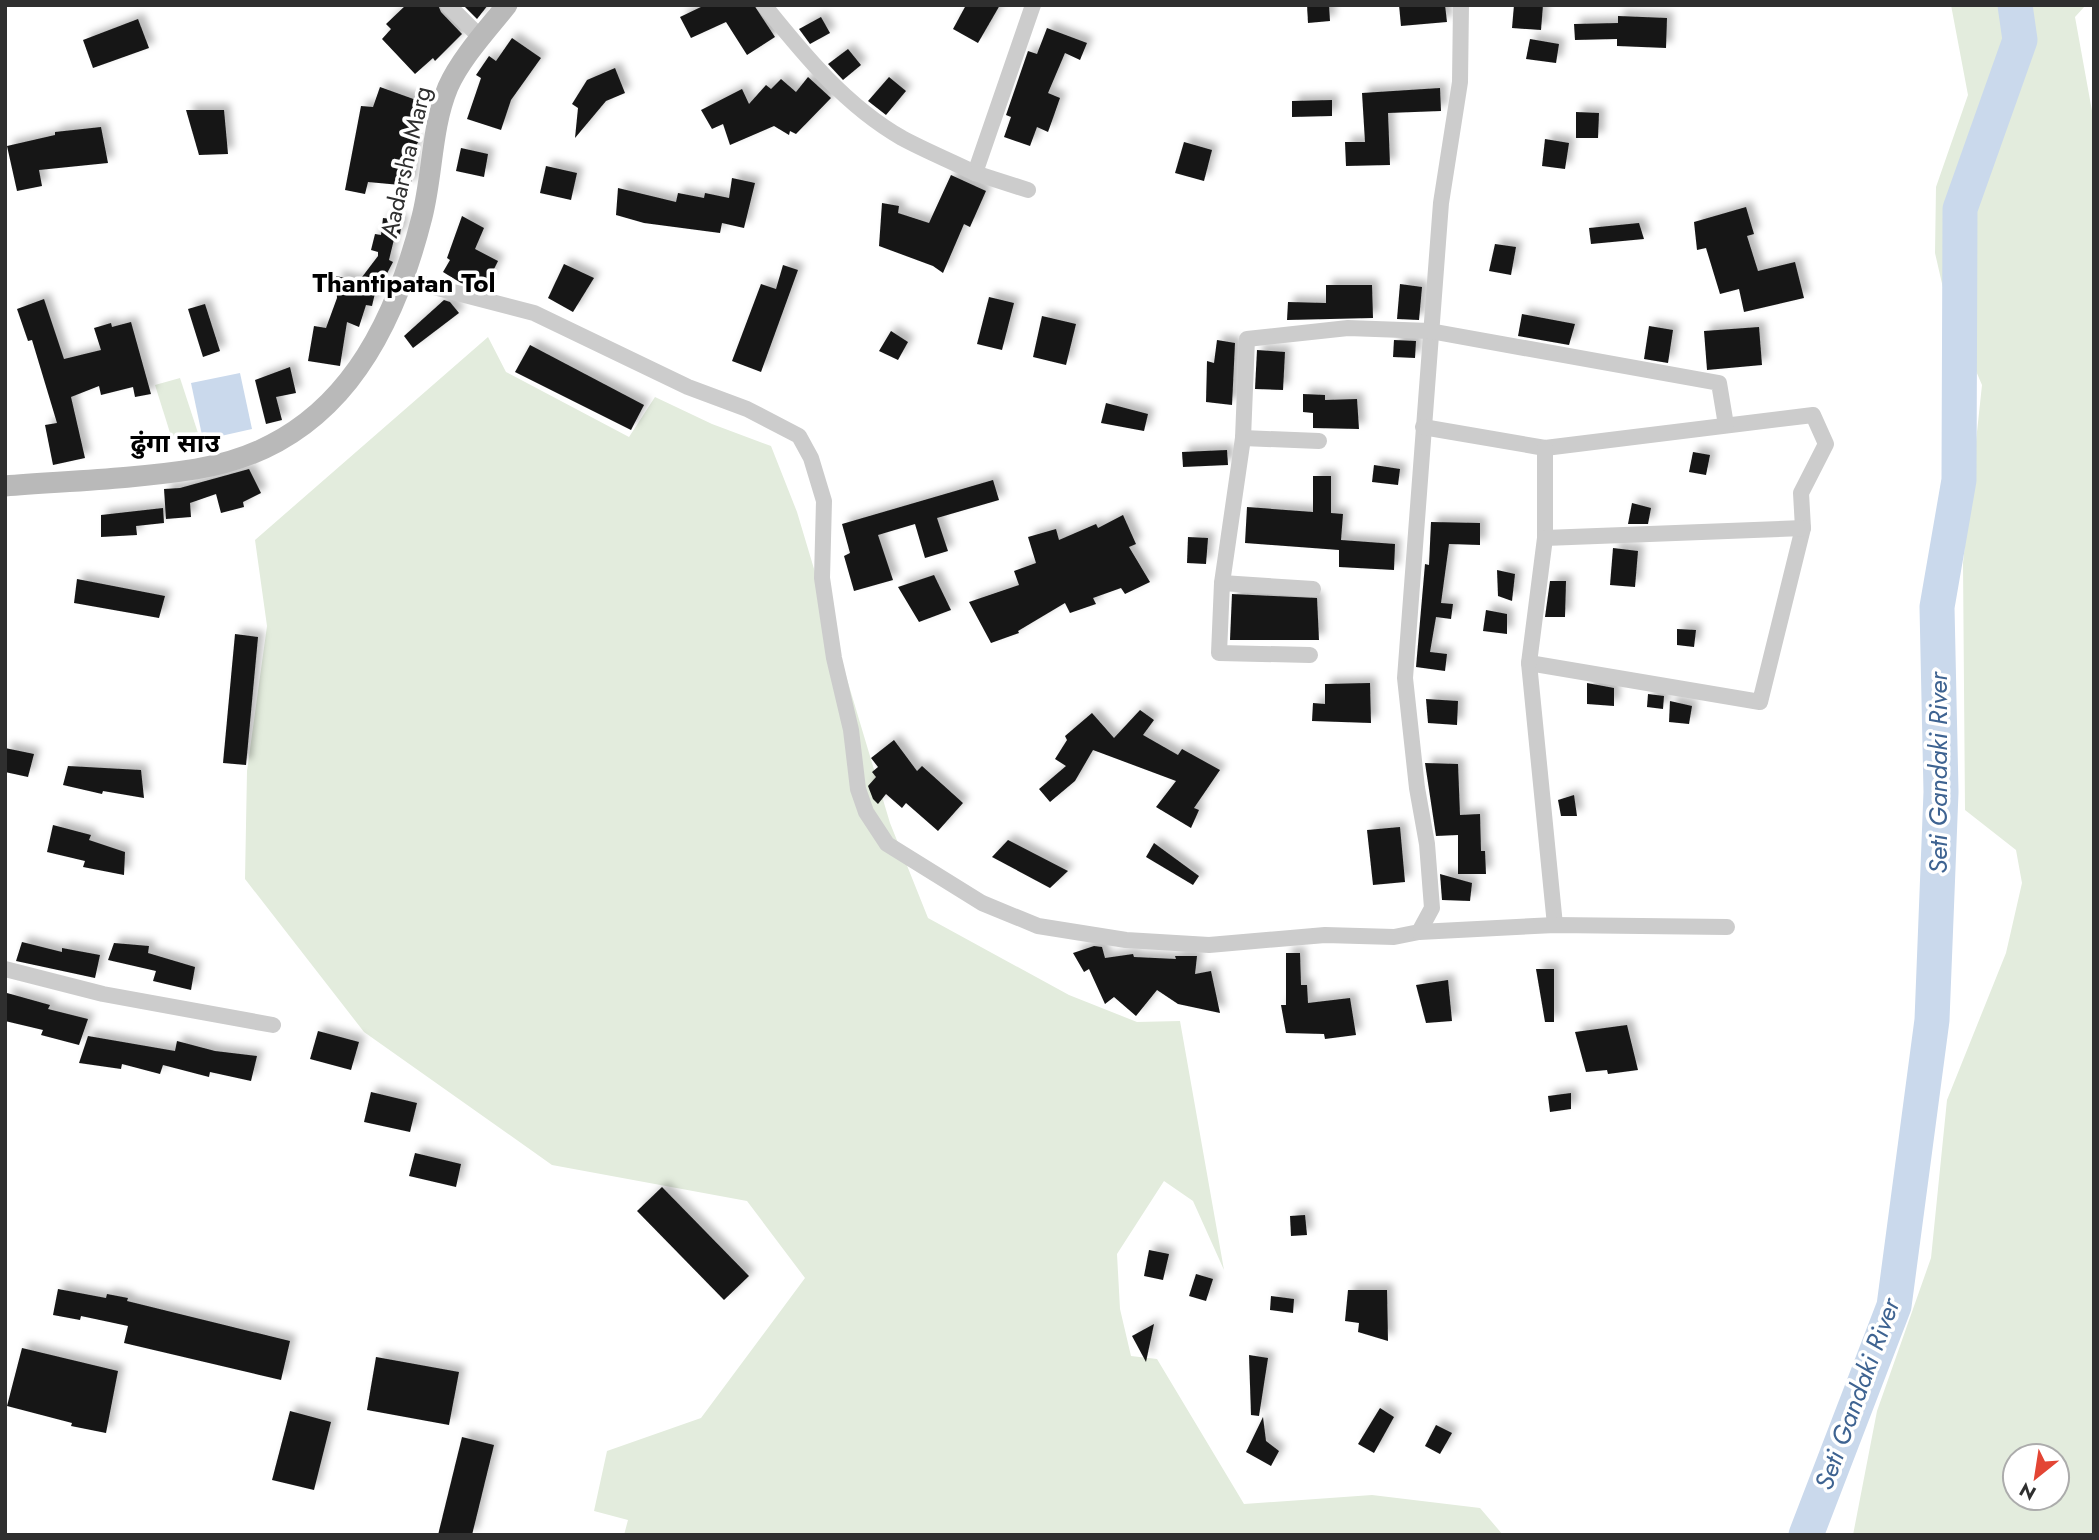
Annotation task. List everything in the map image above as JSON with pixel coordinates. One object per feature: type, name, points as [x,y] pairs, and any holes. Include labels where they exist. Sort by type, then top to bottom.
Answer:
[{"type":"main road","name":"Aadarsha Marg","points":[[5,486],[198,469],[262,449],[303,427],[329,406],[368,355],[404,279],[422,216],[438,118],[449,85],[507,5]]},
{"type":"street","points":[[447,5],[481,38]]},
{"type":"street","points":[[764,5],[803,55],[845,97],[901,137],[975,173],[1028,190]]},
{"type":"street","points":[[975,173],[1033,5]]},
{"type":"street","points":[[1419,932],[1432,908],[1427,845],[1417,788],[1405,678],[1440,203],[1460,82],[1461,5]]},
{"type":"street","points":[[404,279],[534,313],[688,387],[747,409],[799,436],[811,458],[824,500],[822,578],[834,658],[851,730],[858,789],[866,812],[887,844],[982,903],[1038,926],[1126,940],[1209,945],[1325,935],[1394,937],[1419,932],[1555,925],[1727,927]]},
{"type":"street","points":[[1310,655],[1219,653],[1222,583],[1242,438],[1247,339],[1348,328],[1430,331],[1719,383],[1726,425]]},
{"type":"street","points":[[1423,427],[1545,448],[1813,415],[1826,444],[1801,493],[1803,528],[1760,702],[1529,663]]},
{"type":"street","points":[[1242,438],[1319,441]]},
{"type":"street","points":[[1545,448],[1545,538],[1529,663],[1555,925]]},
{"type":"street","points":[[1545,538],[1803,528]]},
{"type":"street","points":[[1222,583],[1313,589]]},
{"type":"street","points":[[5,969],[103,994],[273,1025]]},
{"type":"green space","points":[[1951,5],[2094,5],[2085,6],[2075,17],[2094,122],[2094,1535],[1853,1535],[1877,1411],[1931,1258],[1947,1100],[2006,953],[2022,883],[2016,850],[1965,810],[1963,563],[1982,385],[1946,301],[1935,253],[1936,187],[1968,95]]},
{"type":"green space","points":[[488,337],[506,372],[629,437],[655,397],[712,424],[771,446],[797,512],[890,823],[928,918],[1069,995],[1137,1022],[1180,1021],[1224,1270],[1193,1201],[1164,1181],[1117,1254],[1120,1309],[1131,1356],[1157,1359],[1244,1504],[1372,1495],[1480,1508],[1503,1535],[624,1535],[628,1520],[594,1511],[607,1451],[701,1418],[805,1278],[747,1201],[552,1165],[364,1032],[245,879],[247,771],[267,626],[255,540]]},
{"type":"green space","points":[[180,378],[198,433],[171,436],[155,385]]},
{"type":"water","points":[[240,373],[252,429],[203,440],[191,383]]},
{"type":"building","points":[[406,5],[438,5],[441,12],[462,34],[435,61],[433,58],[415,74],[382,39],[391,29],[386,24]]},
{"type":"building","points":[[463,5],[488,5],[477,19]]},
{"type":"building","points":[[705,5],[754,5],[775,37],[747,55],[726,22],[691,38],[680,17]]},
{"type":"building","points":[[966,5],[1000,5],[978,43],[953,29]]},
{"type":"building","points":[[1307,5],[1329,5],[1330,21],[1308,23]]},
{"type":"building","points":[[1399,5],[1445,5],[1447,22],[1401,26]]},
{"type":"building","points":[[1514,5],[1543,5],[1541,30],[1512,28]]},
{"type":"building","points":[[1618,16],[1667,18],[1666,48],[1617,46],[1617,39],[1575,40],[1574,24],[1618,23]]},
{"type":"building","points":[[821,17],[830,33],[810,44],[799,29]]},
{"type":"building","points":[[138,19],[149,48],[93,68],[83,40]]},
{"type":"building","points":[[1047,28],[1087,43],[1080,60],[1065,53],[1048,93],[1060,98],[1048,132],[1037,127],[1030,146],[1004,137],[1011,117],[1006,115],[1028,51],[1037,54]]},
{"type":"building","points":[[512,38],[541,58],[511,100],[501,130],[467,119],[481,78],[476,75],[489,56],[496,61]]},
{"type":"building","points":[[1530,39],[1559,44],[1556,63],[1526,59]]},
{"type":"building","points":[[848,49],[861,65],[843,80],[828,64]]},
{"type":"building","points":[[615,68],[625,93],[606,101],[575,138],[578,108],[572,104],[587,80]]},
{"type":"building","points":[[808,77],[831,98],[796,134],[790,131],[789,135],[774,126],[730,145],[723,124],[712,129],[701,110],[742,89],[749,104],[766,85],[771,89],[781,79],[796,92]]},
{"type":"building","points":[[889,77],[906,91],[886,115],[868,101]]},
{"type":"building","points":[[380,87],[419,101],[406,136],[418,142],[414,150],[411,186],[368,182],[365,194],[345,190],[361,106],[373,107]]},
{"type":"building","points":[[1440,88],[1441,111],[1388,113],[1390,165],[1346,166],[1345,142],[1365,142],[1362,93]]},
{"type":"building","points":[[1332,100],[1332,116],[1292,117],[1292,101]]},
{"type":"building","points":[[186,110],[224,110],[228,154],[199,155]]},
{"type":"building","points":[[1576,112],[1599,113],[1598,138],[1576,138]]},
{"type":"building","points":[[101,127],[108,163],[39,170],[42,186],[17,191],[7,146],[55,135],[55,132]]},
{"type":"building","points":[[1545,139],[1569,143],[1565,169],[1542,166]]},
{"type":"building","points":[[1184,142],[1212,150],[1204,181],[1175,173]]},
{"type":"building","points":[[461,148],[488,154],[484,177],[456,171]]},
{"type":"building","points":[[546,166],[577,173],[571,200],[540,193]]},
{"type":"building","points":[[951,175],[986,191],[970,227],[964,224],[943,273],[933,266],[879,246],[882,203],[899,206],[898,213],[929,223]]},
{"type":"building","points":[[732,178],[755,183],[744,228],[722,223],[720,233],[644,223],[616,215],[618,188],[676,202],[678,193],[704,198],[705,193],[729,198]]},
{"type":"building","points":[[1746,207],[1754,234],[1747,236],[1758,271],[1795,262],[1804,298],[1744,312],[1739,289],[1720,294],[1706,248],[1697,250],[1694,222]]},
{"type":"building","points":[[462,216],[484,228],[475,249],[498,261],[484,289],[461,283],[443,272],[450,260],[447,258]]},
{"type":"building","points":[[383,218],[402,220],[400,235],[395,235],[389,260],[393,262],[383,281],[378,280],[372,306],[366,305],[359,327],[347,322],[340,366],[308,361],[314,326],[326,328],[337,298],[336,276],[359,281],[378,256],[378,252],[371,250],[375,234],[381,235]]},
{"type":"building","points":[[1639,223],[1644,239],[1591,244],[1589,228]]},
{"type":"building","points":[[1495,244],[1516,247],[1511,275],[1489,271]]},
{"type":"building","points":[[564,264],[594,278],[573,312],[548,298]]},
{"type":"building","points":[[783,265],[798,270],[761,372],[732,361],[761,284],[776,289]]},
{"type":"building","points":[[1400,284],[1422,287],[1419,320],[1397,319]]},
{"type":"building","points":[[1326,285],[1372,285],[1373,318],[1287,320],[1288,302],[1326,303]]},
{"type":"building","points":[[989,297],[1014,303],[1002,350],[977,344]]},
{"type":"building","points":[[44,299],[64,359],[101,350],[94,328],[111,323],[112,327],[131,322],[151,394],[135,397],[133,387],[101,395],[99,386],[71,397],[85,458],[53,465],[45,425],[57,423],[32,340],[28,341],[17,309]]},
{"type":"building","points":[[444,300],[450,302],[459,313],[413,348],[404,336]]},
{"type":"building","points":[[205,304],[220,351],[203,357],[188,309]]},
{"type":"building","points":[[1522,314],[1575,324],[1569,345],[1518,336]]},
{"type":"building","points":[[1042,316],[1076,324],[1066,365],[1033,357]]},
{"type":"building","points":[[1649,326],[1673,330],[1668,363],[1644,359]]},
{"type":"building","points":[[1759,327],[1762,365],[1707,370],[1704,331]]},
{"type":"building","points":[[891,331],[908,342],[898,360],[879,351]]},
{"type":"building","points":[[1217,340],[1235,343],[1232,405],[1206,402],[1207,361],[1214,363]]},
{"type":"building","points":[[1394,340],[1416,341],[1415,358],[1393,357]]},
{"type":"building","points":[[530,345],[644,405],[631,430],[515,372]]},
{"type":"building","points":[[1257,350],[1285,352],[1283,390],[1255,389]]},
{"type":"building","points":[[290,367],[296,393],[276,397],[282,420],[266,424],[255,380]]},
{"type":"building","points":[[1303,394],[1325,395],[1325,400],[1357,399],[1359,429],[1313,428],[1313,413],[1303,412]]},
{"type":"building","points":[[1106,403],[1148,414],[1144,431],[1101,423]]},
{"type":"building","points":[[1227,450],[1228,465],[1183,467],[1182,452]]},
{"type":"building","points":[[1693,452],[1710,455],[1706,475],[1689,472]]},
{"type":"building","points":[[1374,465],[1400,469],[1398,485],[1372,482]]},
{"type":"building","points":[[249,469],[261,493],[243,502],[244,507],[221,513],[216,494],[190,503],[191,517],[166,519],[164,489],[180,488]]},
{"type":"building","points":[[1313,476],[1331,476],[1331,513],[1343,514],[1341,540],[1395,544],[1394,570],[1339,567],[1339,550],[1245,543],[1247,507],[1313,512]]},
{"type":"building","points":[[993,480],[999,500],[937,518],[948,551],[925,558],[915,524],[878,535],[893,580],[854,591],[844,556],[850,553],[842,524]]},
{"type":"building","points":[[1632,503],[1651,508],[1648,524],[1628,524]]},
{"type":"building","points":[[163,508],[164,523],[136,526],[137,535],[101,537],[101,515]]},
{"type":"building","points":[[1123,515],[1136,544],[1129,547],[1150,582],[1125,594],[1121,588],[1093,598],[1096,604],[1070,613],[1065,603],[1018,631],[1019,633],[991,643],[969,602],[1019,585],[1014,571],[1036,563],[1028,537],[1056,529],[1059,540],[1096,524],[1098,528]]},
{"type":"building","points":[[1431,522],[1480,523],[1480,545],[1449,544],[1441,603],[1453,604],[1451,619],[1436,617],[1430,652],[1447,654],[1445,671],[1416,667],[1425,564],[1429,565]]},
{"type":"building","points":[[1188,537],[1208,538],[1206,564],[1187,563]]},
{"type":"building","points":[[1613,548],[1638,551],[1635,587],[1610,585]]},
{"type":"building","points":[[1497,570],[1515,574],[1512,601],[1498,596]]},
{"type":"building","points":[[934,575],[951,610],[919,622],[898,587]]},
{"type":"building","points":[[77,579],[165,596],[159,618],[74,603]]},
{"type":"building","points":[[1550,581],[1566,581],[1565,617],[1545,617]]},
{"type":"building","points":[[1232,594],[1317,598],[1319,640],[1230,640]]},
{"type":"building","points":[[1486,610],[1507,614],[1507,634],[1483,631]]},
{"type":"building","points":[[1677,629],[1696,630],[1694,647],[1677,645]]},
{"type":"building","points":[[235,634],[258,637],[246,765],[223,763]]},
{"type":"building","points":[[1370,683],[1371,723],[1312,721],[1313,703],[1325,704],[1325,684]]},
{"type":"building","points":[[1587,683],[1614,688],[1614,706],[1587,704]]},
{"type":"building","points":[[1648,694],[1664,696],[1663,709],[1647,707]]},
{"type":"building","points":[[1426,699],[1458,701],[1457,725],[1428,723]]},
{"type":"building","points":[[1670,701],[1692,706],[1689,724],[1669,722]]},
{"type":"building","points":[[1140,710],[1154,720],[1143,735],[1178,755],[1182,749],[1220,770],[1194,808],[1199,810],[1191,828],[1156,807],[1176,781],[1093,750],[1075,781],[1050,802],[1039,789],[1066,766],[1055,759],[1067,740],[1065,736],[1092,713],[1114,738]]},
{"type":"building","points":[[894,740],[917,771],[922,766],[963,803],[938,831],[906,803],[902,808],[886,794],[878,804],[873,799],[868,786],[876,777],[872,772],[878,767],[871,758]]},
{"type":"building","points":[[5,748],[34,754],[28,777],[5,772]]},
{"type":"building","points":[[1425,763],[1458,764],[1460,815],[1480,814],[1481,851],[1485,851],[1486,874],[1458,874],[1458,835],[1436,836]]},
{"type":"building","points":[[68,766],[141,770],[144,798],[103,791],[102,794],[63,785]]},
{"type":"building","points":[[1574,795],[1577,816],[1561,816],[1558,800]]},
{"type":"building","points":[[53,825],[91,835],[89,840],[125,852],[124,875],[83,867],[85,861],[47,852]]},
{"type":"building","points":[[1400,827],[1405,882],[1373,885],[1367,830]]},
{"type":"building","points":[[1008,840],[1068,871],[1050,888],[992,857]]},
{"type":"building","points":[[1154,843],[1199,876],[1193,885],[1146,857]]},
{"type":"building","points":[[1440,874],[1472,883],[1470,901],[1442,900]]},
{"type":"building","points":[[22,942],[62,952],[62,948],[100,955],[95,978],[16,961]]},
{"type":"building","points":[[114,943],[149,946],[148,953],[195,967],[191,990],[153,981],[156,971],[108,960]]},
{"type":"building","points":[[1094,946],[1102,947],[1105,958],[1133,954],[1134,957],[1176,959],[1175,956],[1197,956],[1195,974],[1211,971],[1220,1013],[1178,1004],[1157,990],[1136,1016],[1114,997],[1105,1004],[1089,969],[1084,972],[1073,953]]},
{"type":"building","points":[[1286,953],[1300,953],[1301,985],[1307,985],[1308,1003],[1350,998],[1356,1035],[1325,1039],[1324,1034],[1286,1033],[1281,1005],[1286,1005]]},
{"type":"building","points":[[1536,969],[1554,969],[1554,1022],[1545,1022]]},
{"type":"building","points":[[1448,980],[1452,1021],[1426,1023],[1416,985]]},
{"type":"building","points":[[7,993],[50,1005],[48,1009],[88,1019],[79,1045],[41,1035],[43,1030],[5,1021]]},
{"type":"building","points":[[1627,1025],[1638,1070],[1608,1074],[1607,1070],[1586,1072],[1575,1032]]},
{"type":"building","points":[[318,1031],[359,1042],[351,1070],[310,1059]]},
{"type":"building","points":[[88,1036],[175,1051],[177,1041],[215,1051],[257,1056],[251,1081],[210,1072],[209,1077],[163,1065],[160,1074],[122,1064],[121,1069],[79,1063]]},
{"type":"building","points":[[371,1092],[417,1103],[410,1132],[364,1122]]},
{"type":"building","points":[[1571,1093],[1571,1109],[1550,1112],[1548,1096]]},
{"type":"building","points":[[415,1153],[461,1164],[456,1187],[409,1176]]},
{"type":"building","points":[[662,1187],[749,1276],[724,1300],[637,1211]]},
{"type":"building","points":[[1305,1215],[1307,1235],[1291,1236],[1290,1216]]},
{"type":"building","points":[[1149,1250],[1169,1254],[1163,1280],[1144,1276]]},
{"type":"building","points":[[1196,1274],[1213,1279],[1206,1301],[1189,1296]]},
{"type":"building","points":[[58,1289],[106,1298],[107,1294],[128,1298],[127,1301],[290,1341],[281,1380],[124,1343],[128,1326],[81,1316],[80,1320],[53,1315]]},
{"type":"building","points":[[1348,1290],[1387,1290],[1388,1341],[1358,1332],[1359,1323],[1345,1321]]},
{"type":"building","points":[[1271,1296],[1294,1299],[1293,1313],[1270,1310]]},
{"type":"building","points":[[1154,1324],[1146,1362],[1132,1336]]},
{"type":"building","points":[[22,1348],[118,1371],[106,1433],[71,1426],[72,1423],[7,1406]]},
{"type":"building","points":[[1249,1355],[1268,1358],[1259,1416],[1251,1415]]},
{"type":"building","points":[[376,1357],[459,1372],[449,1425],[367,1410]]},
{"type":"building","points":[[1380,1408],[1394,1417],[1374,1453],[1358,1444]]},
{"type":"building","points":[[290,1411],[331,1422],[314,1490],[272,1480]]},
{"type":"building","points":[[1263,1417],[1266,1441],[1279,1451],[1271,1466],[1246,1452]]},
{"type":"building","points":[[1436,1425],[1452,1433],[1440,1454],[1425,1446]]},
{"type":"building","points":[[462,1437],[494,1445],[472,1535],[438,1535]]},
{"type":"waterway","name":"Seti Gandaki River","points":[[1806,1535],[1894,1306],[1932,1020],[1941,792],[1937,607],[1959,480],[1960,209],[2020,40],[2015,5]]},
{"type":"district","name":"Thantipatan Tol","points":[[404,283]]},
{"type":"district","name":"ढुंगा साउ","points":[[175,443]]}]
